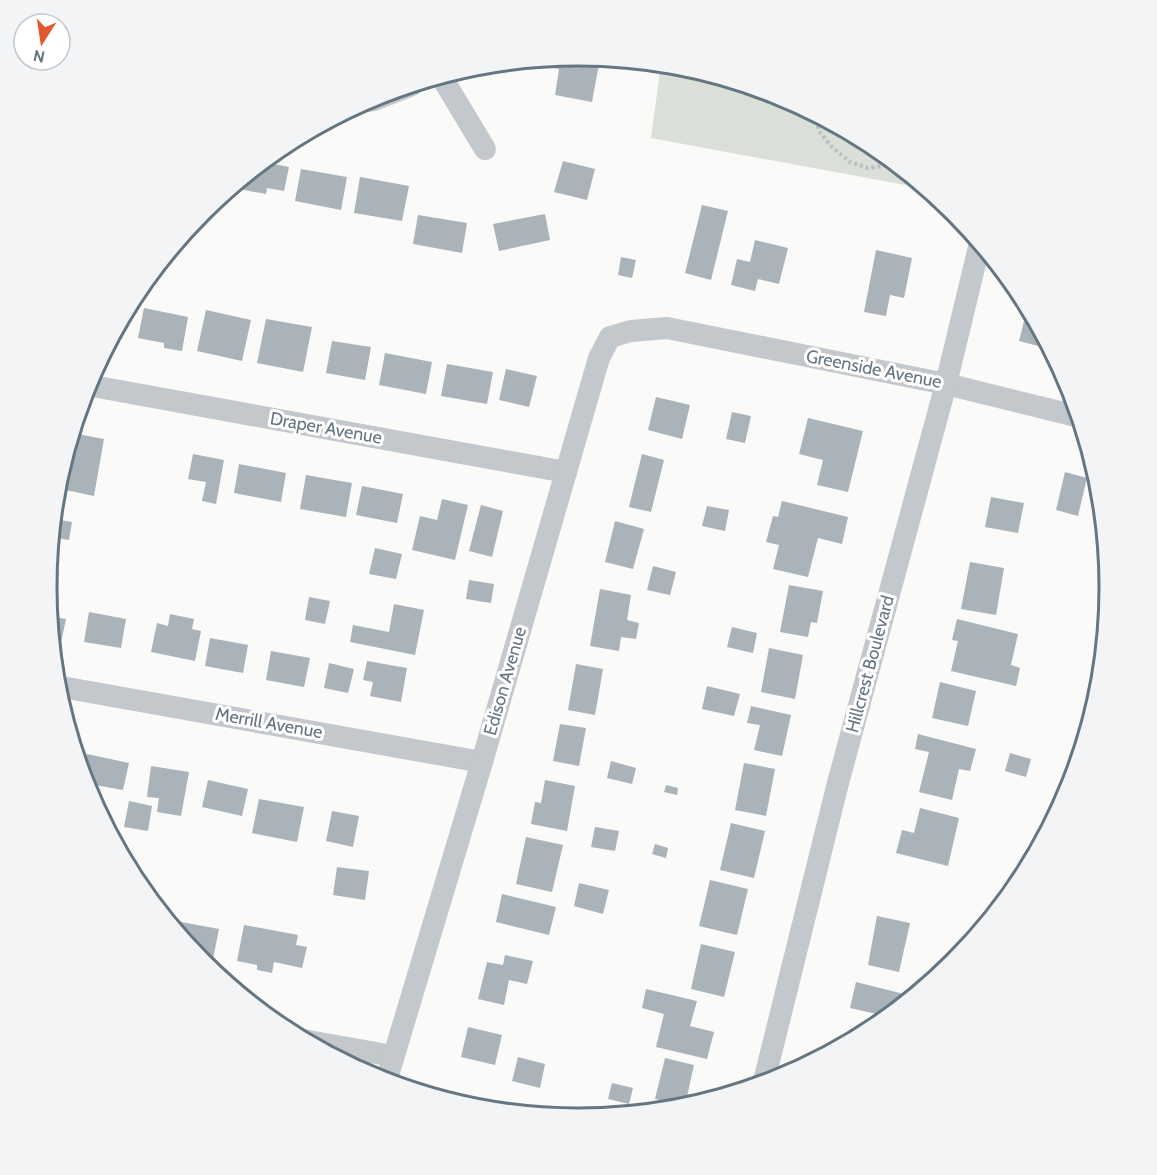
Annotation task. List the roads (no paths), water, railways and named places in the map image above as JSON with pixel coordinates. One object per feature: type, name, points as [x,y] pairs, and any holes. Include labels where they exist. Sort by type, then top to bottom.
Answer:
[{"type":"street","points":[[446,84],[485,149]]},
{"type":"street","name":"Hillcrest Boulevard","points":[[766,1074],[838,783],[946,384],[978,253]]},
{"type":"street","name":"Greenside Avenue","points":[[668,328],[946,384],[1070,415]]},
{"type":"street","name":"Edison Avenue","points":[[389,1073],[482,762],[599,358],[610,337],[631,331],[668,328]]},
{"type":"street","name":"Draper Avenue","points":[[97,387],[566,472]]},
{"type":"street","name":"Merrill Avenue","points":[[67,688],[482,762]]},
{"type":"street","points":[[328,1044],[393,1056]]}]
